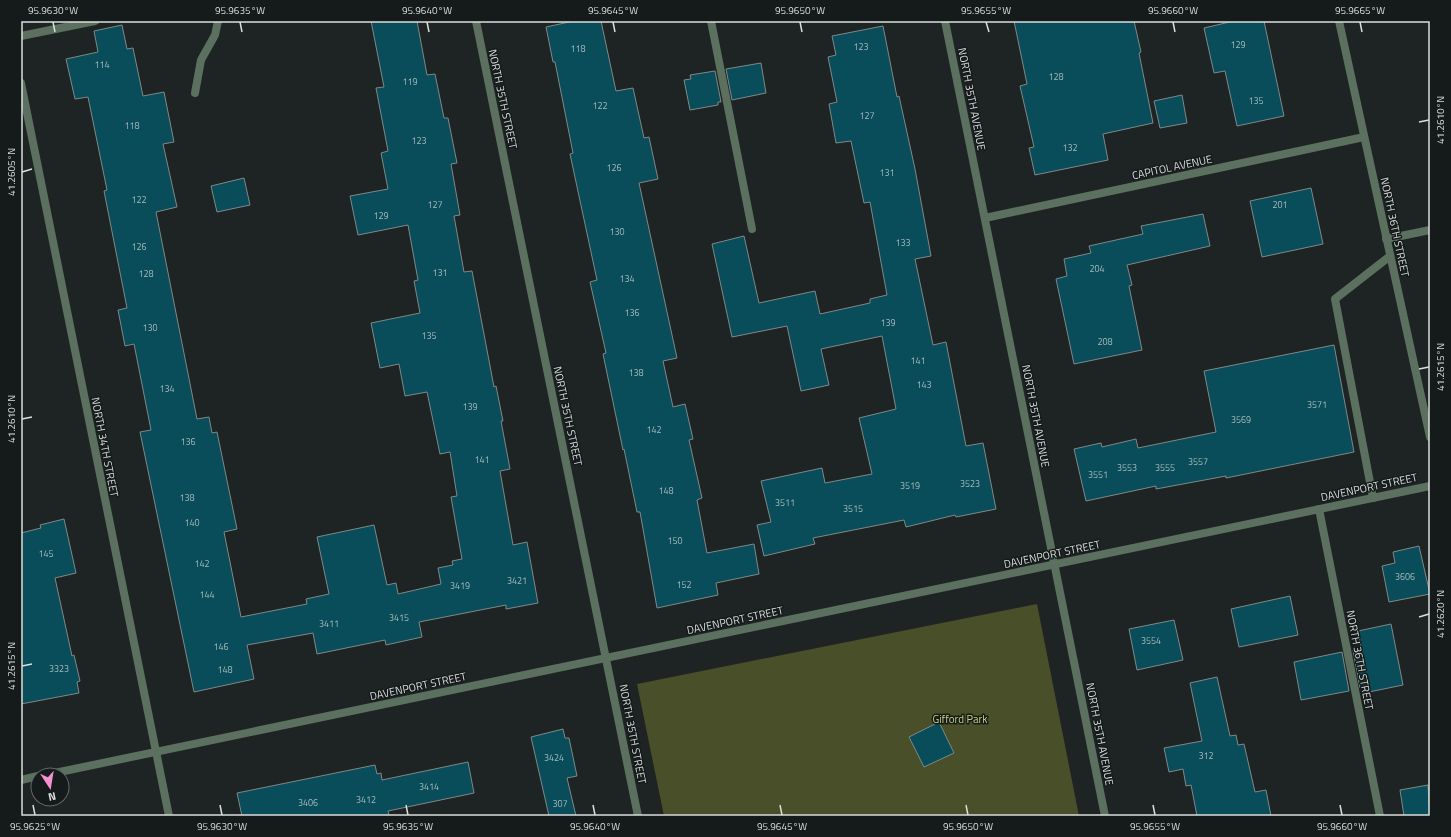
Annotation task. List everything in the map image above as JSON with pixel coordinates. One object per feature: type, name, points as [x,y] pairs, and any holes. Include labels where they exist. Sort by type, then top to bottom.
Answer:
[{"type":"street","points":[[21,36],[95,21]]},
{"type":"street","points":[[195,93],[201,60],[215,35],[218,21]]},
{"type":"street","name":"NORTH 35TH STREET","points":[[476,21],[638,816]]},
{"type":"street","points":[[711,21],[752,229]]},
{"type":"street","name":"NORTH 35TH AVENUE","points":[[945,21],[1105,816]]},
{"type":"street","name":"NORTH 36TH STREET","points":[[1339,21],[1430,437]]},
{"type":"street","name":"NORTH 34TH STREET","points":[[21,83],[169,816]]},
{"type":"street","name":"CAPITOL AVENUE","points":[[985,218],[1364,137]]},
{"type":"street","points":[[1386,239],[1430,230]]},
{"type":"street","points":[[1373,498],[1335,299],[1390,256]]},
{"type":"street","name":"DAVENPORT STREET","points":[[70,770],[1430,486]]},
{"type":"street","name":"NORTH 36TH STREET","points":[[1319,509],[1380,816]]},
{"type":"green space","name":"Gifford Park","points":[[1037,604],[1079,816],[664,816],[637,684]]},
{"type":"building","points":[[371,21],[417,21],[427,75],[435,74],[444,118],[448,118],[457,163],[451,164],[460,215],[454,216],[464,272],[472,271],[494,387],[496,386],[503,421],[501,421],[510,469],[500,471],[513,545],[527,542],[538,603],[506,609],[506,605],[419,622],[422,637],[386,645],[385,640],[317,654],[313,633],[247,645],[254,679],[194,692],[140,432],[151,430],[134,344],[125,346],[118,310],[127,308],[104,191],[107,190],[88,97],[75,99],[66,59],[98,52],[94,31],[122,25],[127,49],[133,48],[143,96],[164,92],[174,142],[163,144],[177,207],[156,212],[197,419],[209,417],[212,433],[217,432],[237,529],[224,532],[241,617],[307,604],[306,599],[329,594],[317,537],[374,525],[387,585],[396,583],[398,594],[441,584],[438,568],[453,565],[452,561],[462,559],[451,497],[457,496],[450,452],[440,454],[427,392],[405,396],[399,364],[380,368],[371,323],[420,313],[414,281],[418,280],[408,225],[358,235],[350,196],[388,189],[381,153],[388,151],[376,88],[384,87]]},
{"type":"building","points":[[574,21],[601,21],[616,91],[633,88],[644,138],[649,137],[658,179],[639,183],[677,358],[663,361],[673,407],[685,404],[693,439],[689,440],[702,498],[697,500],[707,553],[754,544],[759,574],[716,583],[718,595],[657,608],[640,512],[637,512],[603,354],[606,353],[590,282],[597,280],[570,154],[573,153],[555,62],[553,62],[546,27]]},
{"type":"building","points":[[1014,21],[1134,21],[1141,52],[1139,53],[1153,123],[1103,134],[1108,160],[1035,175],[1029,148],[1034,147],[1020,86],[1027,84]]},
{"type":"building","points":[[1234,21],[1264,21],[1284,116],[1237,126],[1225,71],[1214,73],[1204,28]]},
{"type":"building","points":[[883,26],[897,97],[899,96],[915,169],[931,256],[915,259],[933,345],[946,342],[966,446],[983,443],[996,509],[956,517],[955,515],[906,527],[904,520],[813,538],[815,544],[764,556],[757,525],[771,522],[761,481],[822,468],[825,483],[872,474],[859,418],[896,409],[882,336],[821,349],[829,385],[801,391],[787,326],[732,337],[712,244],[744,236],[759,303],[815,291],[820,314],[870,303],[870,299],[887,295],[870,202],[864,203],[851,141],[836,143],[829,104],[837,102],[828,57],[836,55],[832,36]]},
{"type":"building","points":[[761,63],[766,93],[732,100],[726,69]]},
{"type":"building","points":[[715,71],[721,102],[718,102],[718,105],[690,110],[684,80],[691,79],[690,75]]},
{"type":"building","points":[[1182,95],[1187,123],[1160,128],[1154,101]]},
{"type":"building","points":[[244,178],[250,205],[217,212],[211,186]]},
{"type":"building","points":[[1311,188],[1323,244],[1262,257],[1250,201]]},
{"type":"building","points":[[1203,214],[1210,246],[1127,265],[1132,285],[1129,286],[1142,350],[1074,364],[1056,279],[1067,276],[1064,259],[1091,253],[1089,246],[1143,234],[1141,226]]},
{"type":"building","points":[[1334,345],[1354,452],[1226,478],[1226,476],[1156,489],[1156,486],[1086,501],[1074,449],[1101,443],[1102,447],[1136,439],[1138,448],[1216,432],[1204,371]]},
{"type":"building","points":[[64,519],[76,573],[55,578],[72,656],[74,655],[80,681],[77,682],[79,693],[21,704],[21,533],[41,528],[40,525]]},
{"type":"building","points":[[1419,546],[1430,594],[1389,602],[1382,566],[1395,563],[1393,552]]},
{"type":"building","points":[[1290,596],[1298,635],[1239,647],[1231,609]]},
{"type":"building","points":[[1174,620],[1183,660],[1137,670],[1129,629]]},
{"type":"building","points":[[1391,624],[1403,685],[1369,692],[1368,687],[1360,688],[1353,650],[1361,648],[1358,631]]},
{"type":"building","points":[[1342,652],[1349,691],[1301,700],[1294,662]]},
{"type":"building","points":[[1217,677],[1230,736],[1236,735],[1238,745],[1244,744],[1255,792],[1266,790],[1271,816],[1197,816],[1191,785],[1186,786],[1183,769],[1169,772],[1164,748],[1202,741],[1190,683]]},
{"type":"building","points":[[939,722],[954,753],[924,767],[909,737]]},
{"type":"building","points":[[563,729],[565,738],[569,738],[577,776],[567,778],[576,816],[549,816],[531,737]]},
{"type":"building","points":[[468,762],[474,793],[388,811],[389,816],[242,816],[237,793],[375,765],[377,774],[381,773],[382,780]]},
{"type":"building","points":[[1428,785],[1430,816],[1404,816],[1400,790]]}]
